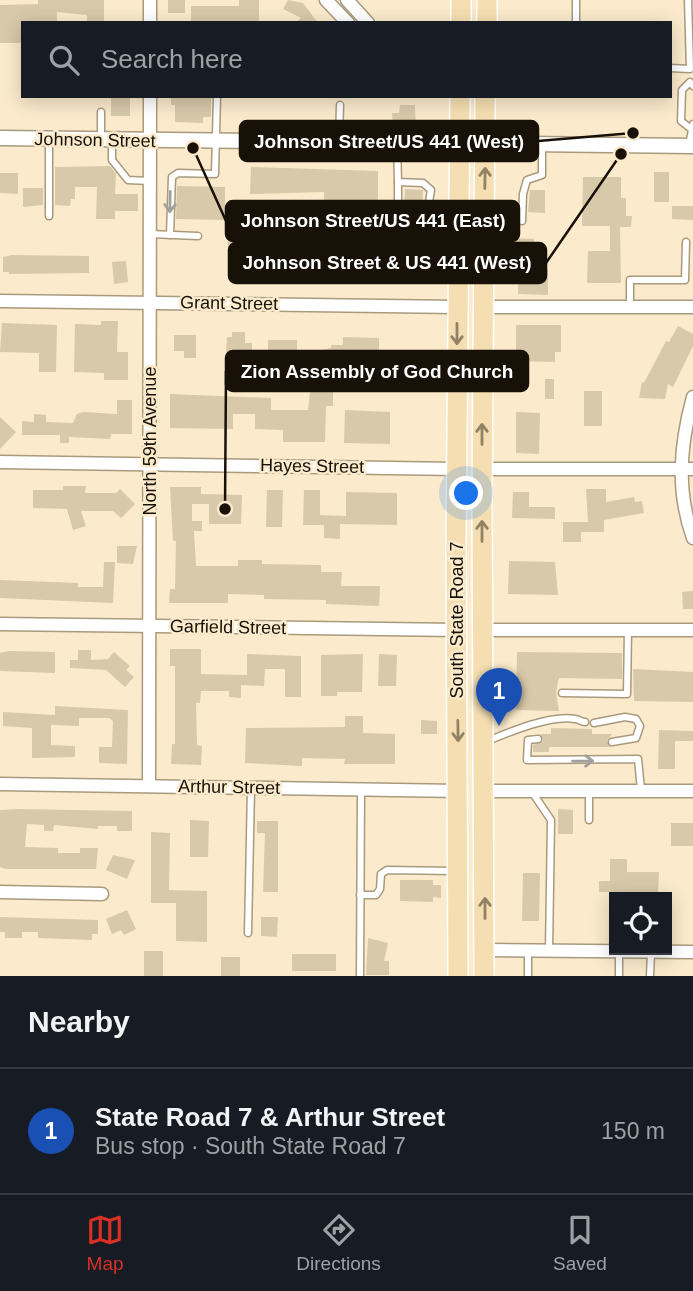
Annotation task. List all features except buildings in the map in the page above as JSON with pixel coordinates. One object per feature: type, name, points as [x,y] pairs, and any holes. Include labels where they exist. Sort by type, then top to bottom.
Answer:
[{"type":"main road","points":[[461,0],[461,21]]},
{"type":"main road","points":[[487,0],[487,21]]},
{"type":"main road","name":"South State Road 7","points":[[458,976],[457,307],[460,98]]},
{"type":"main road","name":"South State Road 7","points":[[484,976],[482,469],[485,98]]},
{"type":"main road","points":[[457,442],[467,460],[482,469]]},
{"type":"main road","points":[[457,469],[472,477],[482,499]]},
{"type":"main road","points":[[459,921],[471,942],[484,950]]},
{"type":"street","points":[[150,0],[150,21]]},
{"type":"street","points":[[326,0],[346,21]]},
{"type":"street","points":[[347,0],[366,21]]},
{"type":"street","name":"North 59th Avenue","points":[[149,785],[150,98]]},
{"type":"street","name":"Johnson Street","points":[[0,138],[691,146]]},
{"type":"street","name":"Grant Street","points":[[0,301],[457,307]]},
{"type":"street","points":[[483,307],[693,307]]},
{"type":"street","points":[[693,397],[679,470],[686,519],[693,538]]},
{"type":"street","name":"Hayes Street","points":[[0,462],[457,469]]},
{"type":"street","points":[[482,469],[693,469]]},
{"type":"street","name":"Garfield Street","points":[[0,624],[457,630]]},
{"type":"street","points":[[482,630],[693,630]]},
{"type":"street","name":"Arthur Street","points":[[0,784],[458,791]]},
{"type":"street","points":[[484,791],[693,791]]},
{"type":"street","points":[[0,892],[102,894]]},
{"type":"street","points":[[484,950],[609,952]]},
{"type":"street","points":[[672,952],[693,952]]},
{"type":"lane","points":[[576,0],[576,21]]},
{"type":"lane","points":[[688,0],[691,84],[682,90],[681,121],[692,126],[691,146]]},
{"type":"lane","points":[[672,68],[691,72]]},
{"type":"lane","points":[[170,235],[172,177],[178,173],[215,174],[217,98]]},
{"type":"lane","points":[[339,142],[340,105]]},
{"type":"lane","points":[[101,113],[112,160],[128,180],[150,181]]},
{"type":"lane","points":[[48,216],[49,139]]},
{"type":"lane","points":[[397,143],[398,212]]},
{"type":"lane","points":[[522,221],[523,194],[527,180],[542,175],[542,145]]},
{"type":"lane","points":[[398,182],[423,183],[431,190],[425,227]]},
{"type":"lane","points":[[149,234],[198,236]]},
{"type":"lane","points":[[630,307],[630,280],[685,280],[686,242]]},
{"type":"lane","points":[[562,694],[627,694],[628,630]]},
{"type":"lane","points":[[594,719],[625,716],[636,719],[639,726],[636,738],[612,741]]},
{"type":"lane","points":[[484,743],[516,729],[585,719]]},
{"type":"lane","points":[[538,739],[528,740],[527,760],[638,759],[641,790]]},
{"type":"lane","points":[[248,933],[251,788]]},
{"type":"lane","points":[[360,976],[361,790]]},
{"type":"lane","points":[[532,792],[551,820],[549,951]]},
{"type":"lane","points":[[589,792],[589,820]]},
{"type":"lane","points":[[360,895],[376,895],[380,889],[381,874],[387,870],[459,871]]},
{"type":"lane","points":[[528,951],[528,976]]},
{"type":"lane","points":[[619,955],[620,976]]},
{"type":"lane","points":[[650,976],[651,955]]},
{"type":"place","name":"Johnson Street/US 441 (West)","points":[[633,133]]},
{"type":"place","name":"Johnson Street/US 441 (East)","points":[[193,148]]},
{"type":"place","name":"Johnson Street & US 441 (West)","points":[[621,154]]},
{"type":"place","name":"Zion Assembly of God Church","points":[[225,509]]},
{"type":"place","name":"State Road 7 & Arthur Street","points":[[499,726]]}]
